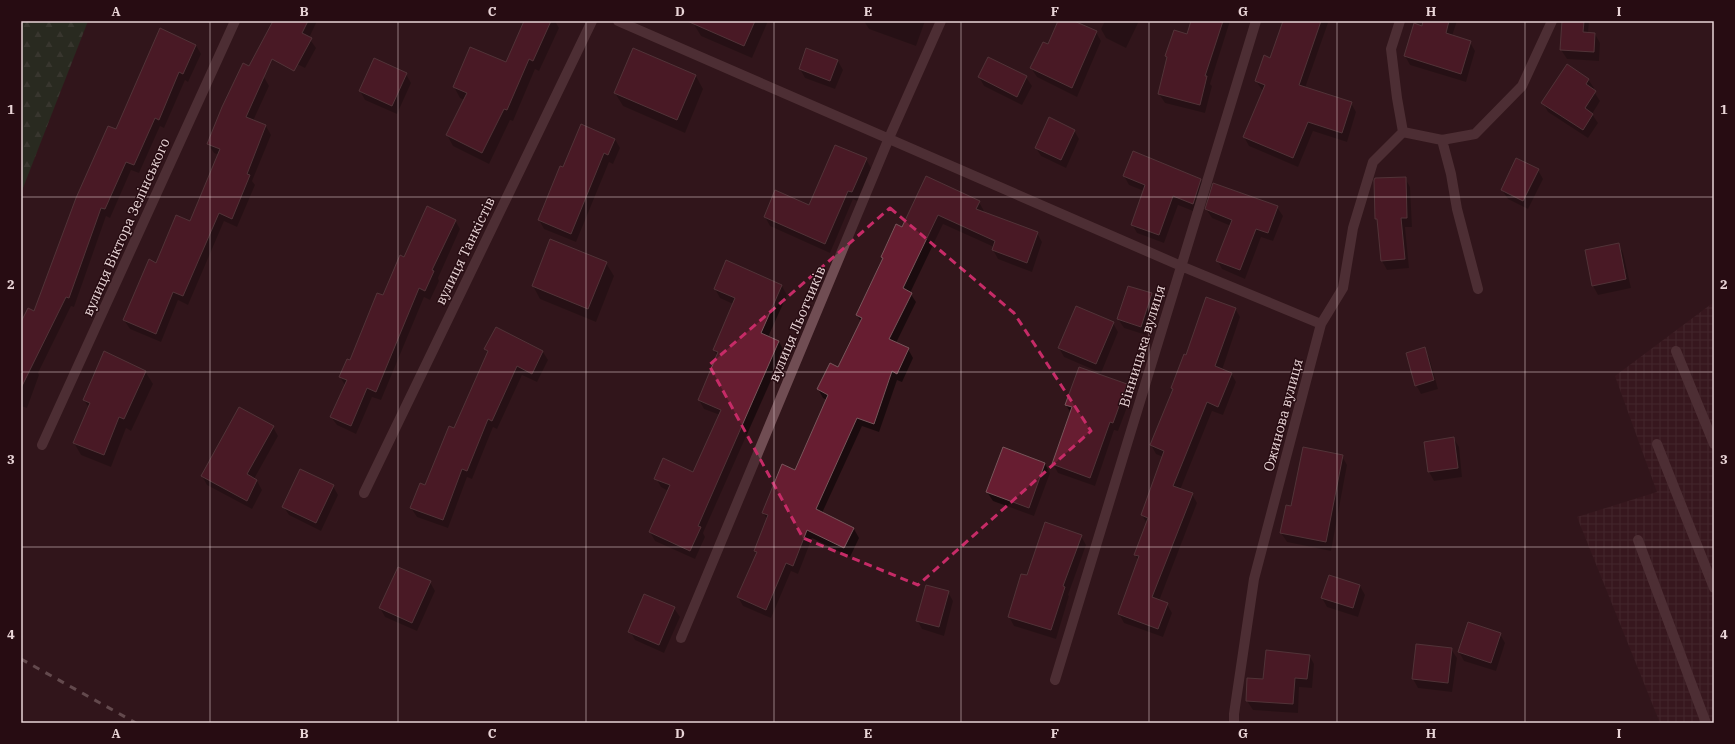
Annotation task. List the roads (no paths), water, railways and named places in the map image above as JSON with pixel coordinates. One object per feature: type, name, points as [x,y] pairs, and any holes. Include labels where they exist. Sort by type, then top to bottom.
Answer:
[{"type":"street","name":"вулиця Віктора Зелінського","points":[[42,445],[235,21]]},
{"type":"street","name":"вулиця Танкістів","points":[[364,493],[592,21]]},
{"type":"street","points":[[618,21],[1181,266],[1321,324]]},
{"type":"street","name":"вулиця Льотчиків","points":[[681,638],[889,138],[941,21]]},
{"type":"street","name":"Вінницька вулиця","points":[[1055,680],[1256,21]]},
{"type":"street","points":[[1400,21],[1391,49],[1396,98],[1403,132],[1442,140],[1475,134],[1522,86],[1552,21]]},
{"type":"street","name":"Ожинова вулиця","points":[[1234,723],[1234,714],[1254,579],[1321,324],[1342,288],[1353,228],[1373,162],[1403,132]]},
{"type":"street","points":[[1442,140],[1452,174],[1457,209],[1478,290]]},
{"type":"street","points":[[1676,351],[1714,444]]},
{"type":"street","points":[[1657,444],[1714,588]]},
{"type":"street","points":[[1638,540],[1706,723]]},
{"type":"railway","points":[[21,659],[136,723]]}]
